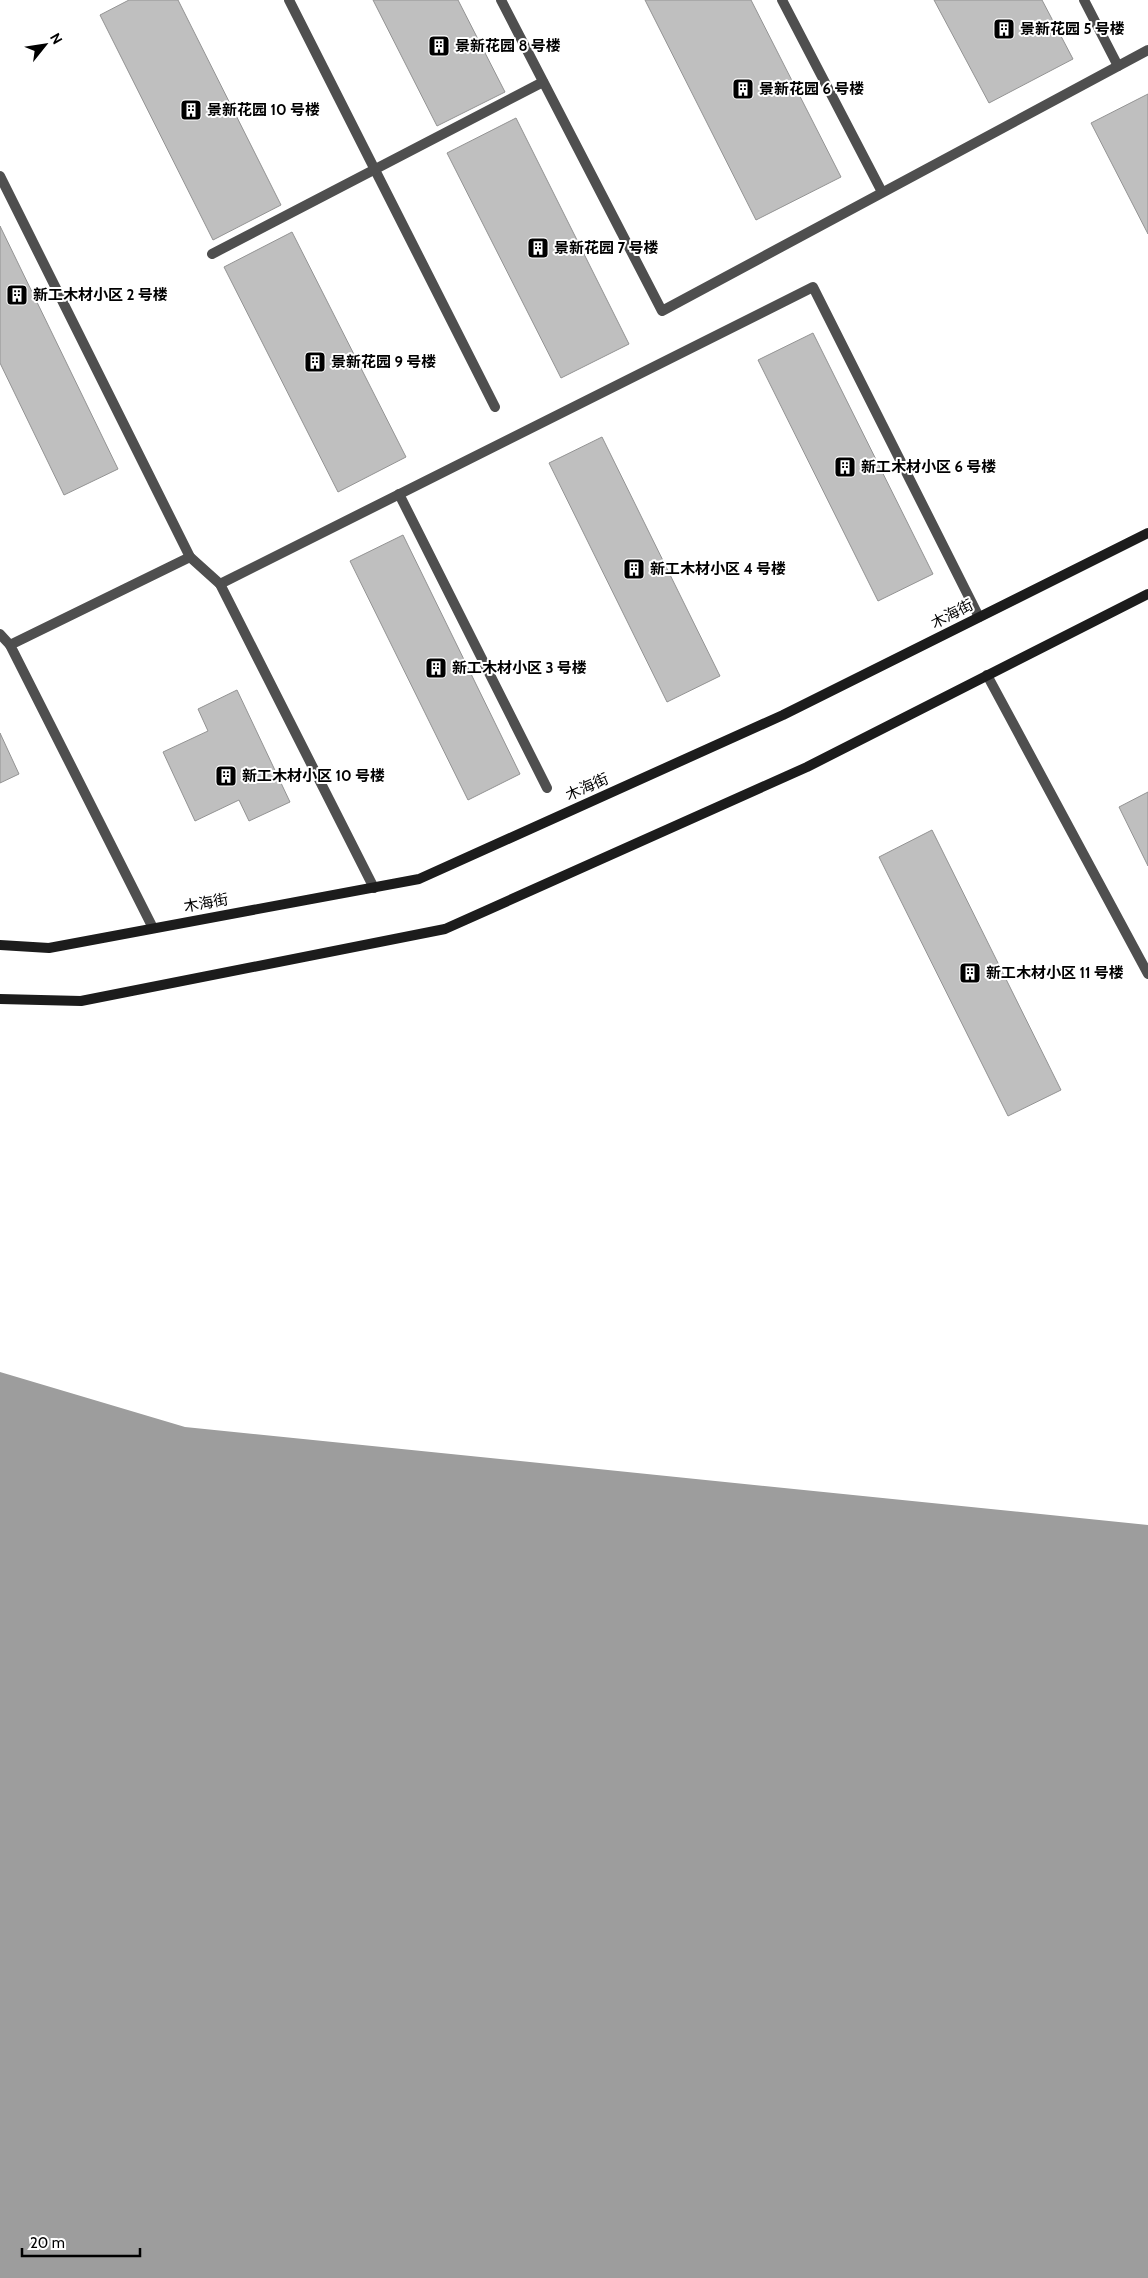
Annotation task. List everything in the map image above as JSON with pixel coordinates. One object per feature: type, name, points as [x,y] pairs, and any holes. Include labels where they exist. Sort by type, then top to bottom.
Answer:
[{"type":"main road","name":"木海街","points":[[0,945],[50,948],[418,879],[783,715],[1148,533]]},
{"type":"main road","points":[[0,999],[81,1001],[445,929],[807,767],[1148,594]]},
{"type":"street","points":[[289,0],[496,407]]},
{"type":"street","points":[[501,0],[662,311],[1148,50]]},
{"type":"street","points":[[782,0],[882,192]]},
{"type":"street","points":[[1084,0],[1118,66]]},
{"type":"street","points":[[212,254],[543,82]]},
{"type":"street","points":[[0,176],[190,557],[220,584],[374,888]]},
{"type":"street","points":[[220,584],[813,286],[979,617]]},
{"type":"street","points":[[399,494],[547,788]]},
{"type":"street","points":[[10,645],[190,557]]},
{"type":"street","points":[[0,634],[10,645],[153,928]]},
{"type":"street","points":[[988,675],[1148,974]]},
{"type":"shaded area","points":[[0,1372],[185,1427],[1148,1525],[1148,2278],[0,2278]]},
{"type":"building","name":"景新花园 10 号楼","points":[[129,0],[178,0],[281,205],[213,240],[100,15]]},
{"type":"building","name":"景新花园 8 号楼","points":[[373,0],[458,0],[505,92],[437,126]]},
{"type":"building","name":"景新花园 6 号楼","points":[[645,0],[751,0],[841,177],[756,220]]},
{"type":"building","name":"景新花园 5 号楼","points":[[934,0],[1042,0],[1073,59],[989,103]]},
{"type":"building","points":[[1148,94],[1148,234],[1091,123]]},
{"type":"building","name":"景新花园 7 号楼","points":[[516,118],[629,344],[561,378],[447,153]]},
{"type":"building","name":"新工木材小区 2 号楼","points":[[0,226],[118,469],[64,495],[0,363]]},
{"type":"building","name":"景新花园 9 号楼","points":[[292,232],[406,457],[338,492],[224,267]]},
{"type":"building","name":"新工木材小区 6 号楼","points":[[813,333],[933,574],[878,601],[758,360]]},
{"type":"building","name":"新工木材小区 4 号楼","points":[[602,437],[720,676],[667,702],[549,463]]},
{"type":"building","name":"新工木材小区 3 号楼","points":[[403,535],[520,774],[468,800],[350,561]]},
{"type":"building","name":"新工木材小区 10 号楼","points":[[237,690],[290,802],[249,821],[239,800],[195,821],[163,752],[208,731],[198,709]]},
{"type":"building","points":[[0,733],[19,774],[0,783]]},
{"type":"building","points":[[1148,792],[1148,866],[1119,807]]},
{"type":"building","name":"新工木材小区 11 号楼","points":[[932,830],[1061,1090],[1008,1116],[879,857]]},
{"type":"place","name":"景新花园 5 号楼","points":[[1004,29]]},
{"type":"place","name":"景新花园 8 号楼","points":[[439,46]]},
{"type":"place","name":"景新花园 6 号楼","points":[[743,89]]},
{"type":"place","name":"景新花园 10 号楼","points":[[191,110]]},
{"type":"place","name":"景新花园 7 号楼","points":[[538,248]]},
{"type":"place","name":"新工木材小区 2 号楼","points":[[17,295]]},
{"type":"place","name":"景新花园 9 号楼","points":[[315,362]]},
{"type":"place","name":"新工木材小区 6 号楼","points":[[845,467]]},
{"type":"place","name":"新工木材小区 4 号楼","points":[[634,569]]},
{"type":"place","name":"新工木材小区 3 号楼","points":[[436,668]]},
{"type":"place","name":"新工木材小区 10 号楼","points":[[226,776]]},
{"type":"place","name":"新工木材小区 11 号楼","points":[[970,973]]}]
